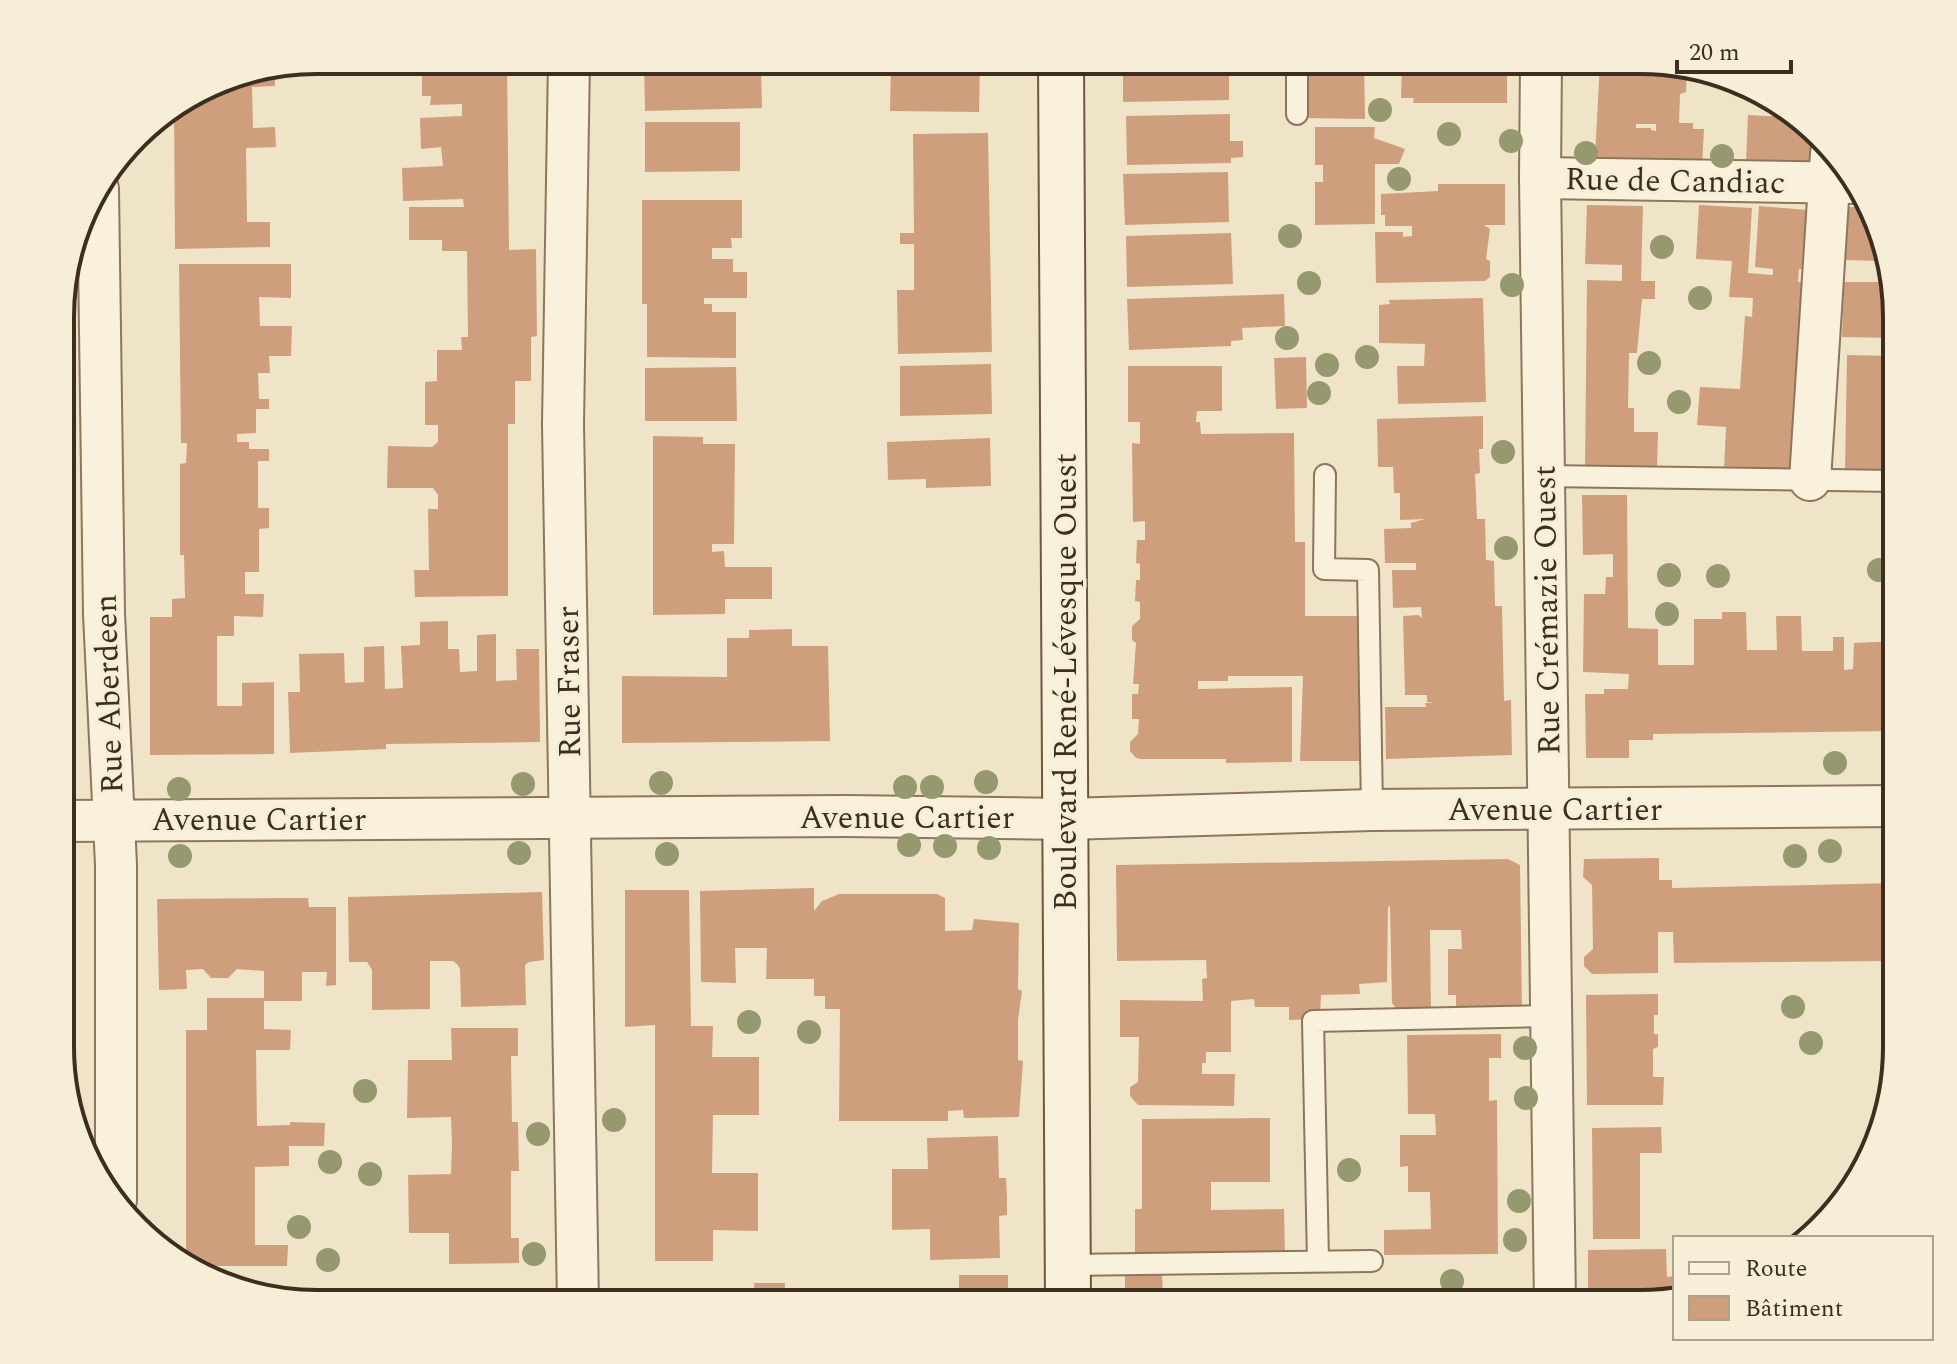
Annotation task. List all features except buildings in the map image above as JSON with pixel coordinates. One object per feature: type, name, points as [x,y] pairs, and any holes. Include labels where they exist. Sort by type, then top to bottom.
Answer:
[{"type":"main road","name":"Boulevard René-Lévesque Ouest","points":[[1061,75],[1068,1284]]},
{"type":"street","name":"Rue Fraser","points":[[569,74],[563,424],[578,1289]]},
{"type":"street","name":"Rue Crémazie Ouest","points":[[1541,75],[1555,1290]]},
{"type":"street","name":"Rue de Candiac","points":[[1540,178],[1836,173]]},
{"type":"street","points":[[1810,480],[1839,178]]},
{"type":"street","name":"Rue Aberdeen","points":[[98,213],[104,614],[114,820],[116,1183]]},
{"type":"street","name":"Avenue Cartier","points":[[75,821],[846,816],[1066,819],[1372,810],[1882,806]]},
{"type":"lane","points":[[1297,75],[1297,114]]},
{"type":"lane","points":[[1325,475],[1324,569],[1368,570],[1372,810]]},
{"type":"lane","points":[[1544,476],[1882,481]]},
{"type":"lane","points":[[1318,1261],[1313,1021],[1551,1016]]},
{"type":"lane","points":[[1068,1284],[1318,1261],[1372,1261]]}]
